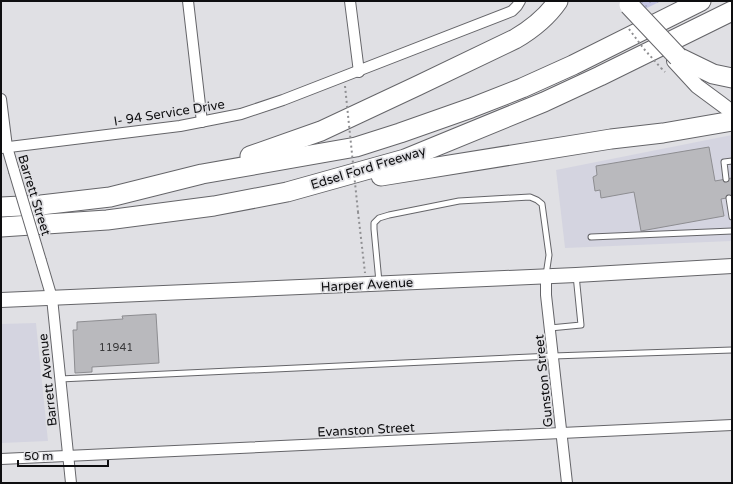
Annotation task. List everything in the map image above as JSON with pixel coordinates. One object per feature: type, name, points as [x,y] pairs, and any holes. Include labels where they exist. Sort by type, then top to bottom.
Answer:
[{"type":"highway","points":[[202,174],[321,131],[515,40],[542,20],[558,1]]},
{"type":"highway","name":"Edsel Ford Freeway","points":[[1,207],[41,205],[110,197],[202,174],[356,147],[471,108],[522,88],[580,62],[702,1]]},
{"type":"highway","points":[[628,3],[676,59],[713,74],[732,78]]},
{"type":"highway","name":"Edsel Ford Freeway","points":[[1,227],[107,220],[214,206],[287,192],[405,159],[600,76],[732,11]]},
{"type":"highway","points":[[287,192],[611,139],[664,133],[732,121]]},
{"type":"main road","points":[[676,59],[697,86],[732,112]]},
{"type":"main road","name":"Harper Avenue","points":[[1,300],[576,275],[732,266]]},
{"type":"street","points":[[188,1],[202,122]]},
{"type":"street","points":[[350,1],[359,72],[512,11],[520,1]]},
{"type":"street","name":"I- 94 Service Drive","points":[[4,148],[180,126],[241,114],[359,72]]},
{"type":"street","name":"Barrett Street","points":[[1,99],[4,148],[14,171],[52,298]]},
{"type":"street","name":"Gunston Street","points":[[546,276],[546,295],[567,483]]},
{"type":"street","name":"Barrett Avenue","points":[[52,298],[71,483]]},
{"type":"street","name":"Evanston Street","points":[[1,459],[732,424]]},
{"type":"lane","points":[[726,179],[724,162],[732,161]]},
{"type":"lane","points":[[372,284],[374,223],[379,218],[389,214],[459,201],[530,197],[542,204],[549,255],[546,276]]},
{"type":"lane","points":[[729,198],[732,217]]},
{"type":"lane","points":[[591,237],[732,231]]},
{"type":"lane","points":[[550,328],[581,326],[576,275]]},
{"type":"lane","points":[[60,379],[553,356],[732,350]]},
{"type":"path","points":[[628,27],[644,49],[661,68]]},
{"type":"path","points":[[344,86],[358,212],[372,284]]},
{"type":"shaded area","points":[[640,1],[661,1],[645,9]]},
{"type":"shaded area","points":[[732,135],[732,241],[565,248],[556,170]]},
{"type":"shaded area","points":[[36,323],[48,441],[1,443],[1,324]]},
{"type":"building","points":[[709,147],[715,181],[732,178],[732,197],[721,199],[724,216],[641,231],[634,192],[601,198],[600,190],[595,191],[593,177],[597,175],[596,166]]},
{"type":"building","points":[[156,314],[159,363],[92,367],[92,372],[75,373],[73,330],[77,330],[77,322],[123,319],[122,316]]}]
